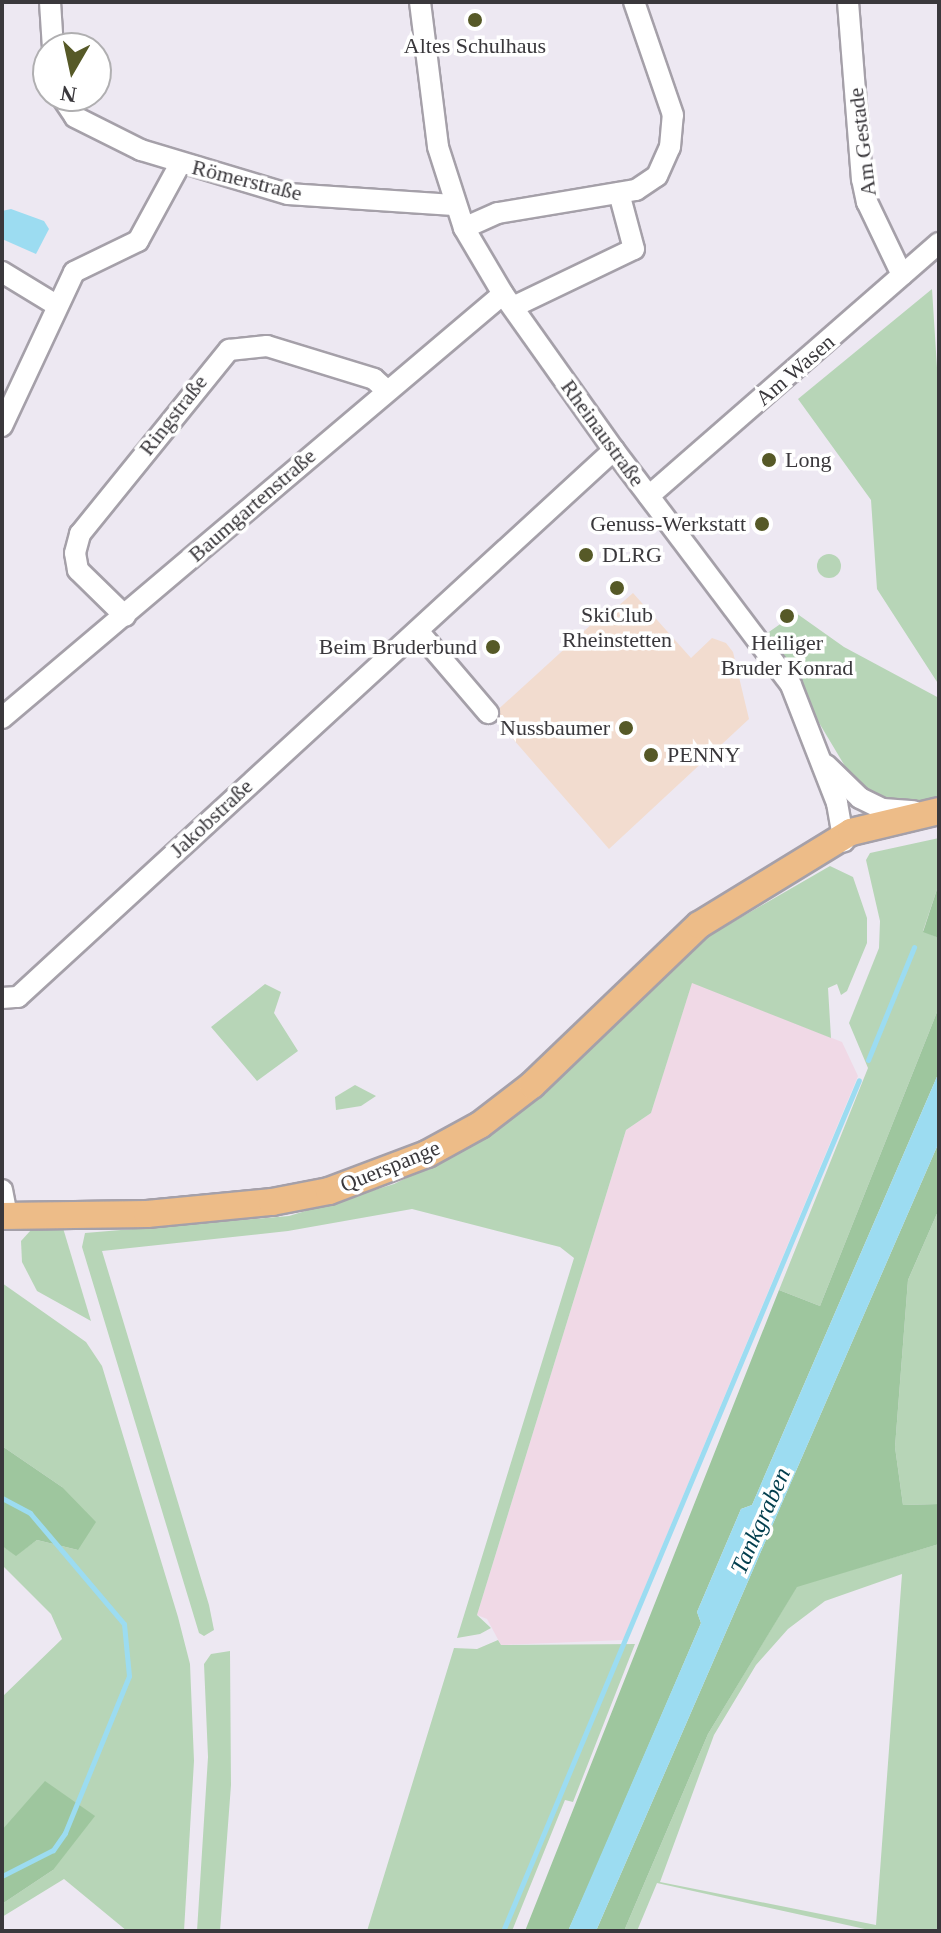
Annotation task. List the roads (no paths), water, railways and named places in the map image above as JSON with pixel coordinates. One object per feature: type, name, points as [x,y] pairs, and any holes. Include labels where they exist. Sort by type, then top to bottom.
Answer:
[{"type":"main road","points":[[844,841],[869,843],[937,817]]},
{"type":"main road","name":"Querspange","points":[[4,1207],[218,1210],[329,1191],[385,1172],[480,1125],[532,1085],[699,925],[774,875],[844,841]]},
{"type":"street","points":[[50,2],[52,32]]},
{"type":"street","name":"Rheinaustraße","points":[[420,2],[438,147],[454,205],[464,228],[508,301],[614,450],[791,685],[822,762],[844,841]]},
{"type":"street","points":[[464,228],[498,213],[636,190],[657,176],[673,129],[667,95],[634,2]]},
{"type":"street","name":"Am Gestade","points":[[848,2],[862,179],[867,202],[902,275]]},
{"type":"street","name":"Römerstraße","points":[[76,112],[87,124],[180,164],[288,194],[454,205]]},
{"type":"street","points":[[2,426],[56,305],[81,266],[138,241],[180,164]]},
{"type":"street","name":"Baumgartenstraße","points":[[2,718],[125,616],[385,389],[508,301],[634,249],[619,193]]},
{"type":"street","name":"Am Wasen","points":[[649,496],[939,243]]},
{"type":"street","points":[[2,272],[56,305]]},
{"type":"street","name":"Ringstraße","points":[[125,616],[78,570],[75,553],[80,534],[229,350],[267,346],[374,379],[385,389]]},
{"type":"street","name":"Jakobstraße","points":[[2,998],[18,997],[614,450]]},
{"type":"street","points":[[418,631],[488,713]]},
{"type":"street","points":[[822,762],[860,798],[883,809],[937,817]]},
{"type":"water","points":[[11,209],[44,221],[49,229],[36,254],[2,239],[2,211]]},
{"type":"water","name":"Tankgraben","points":[[939,1072],[939,1142],[596,1931],[568,1931],[701,1623],[697,1612],[741,1509],[752,1505]]},
{"type":"waterway","points":[[868,1060],[914,947]]},
{"type":"waterway","points":[[503,1931],[859,1080]]},
{"type":"waterway","points":[[2,1498],[30,1513],[124,1624],[129,1676],[65,1833],[53,1850],[2,1876]]},
{"type":"place","name":"Altes Schulhaus","points":[[475,20]]},
{"type":"place","name":"Long","points":[[769,460]]},
{"type":"place","name":"Genuss-Werkstatt","points":[[762,524]]},
{"type":"place","name":"DLRG","points":[[586,555]]},
{"type":"place","name":"SkiClub Rheinstetten","points":[[617,588]]},
{"type":"place","name":"Heiliger Bruder Konrad","points":[[787,616]]},
{"type":"place","name":"Beim Bruderbund","points":[[493,647]]},
{"type":"place","name":"Nussbaumer","points":[[626,728]]},
{"type":"place","name":"PENNY","points":[[651,755]]}]
